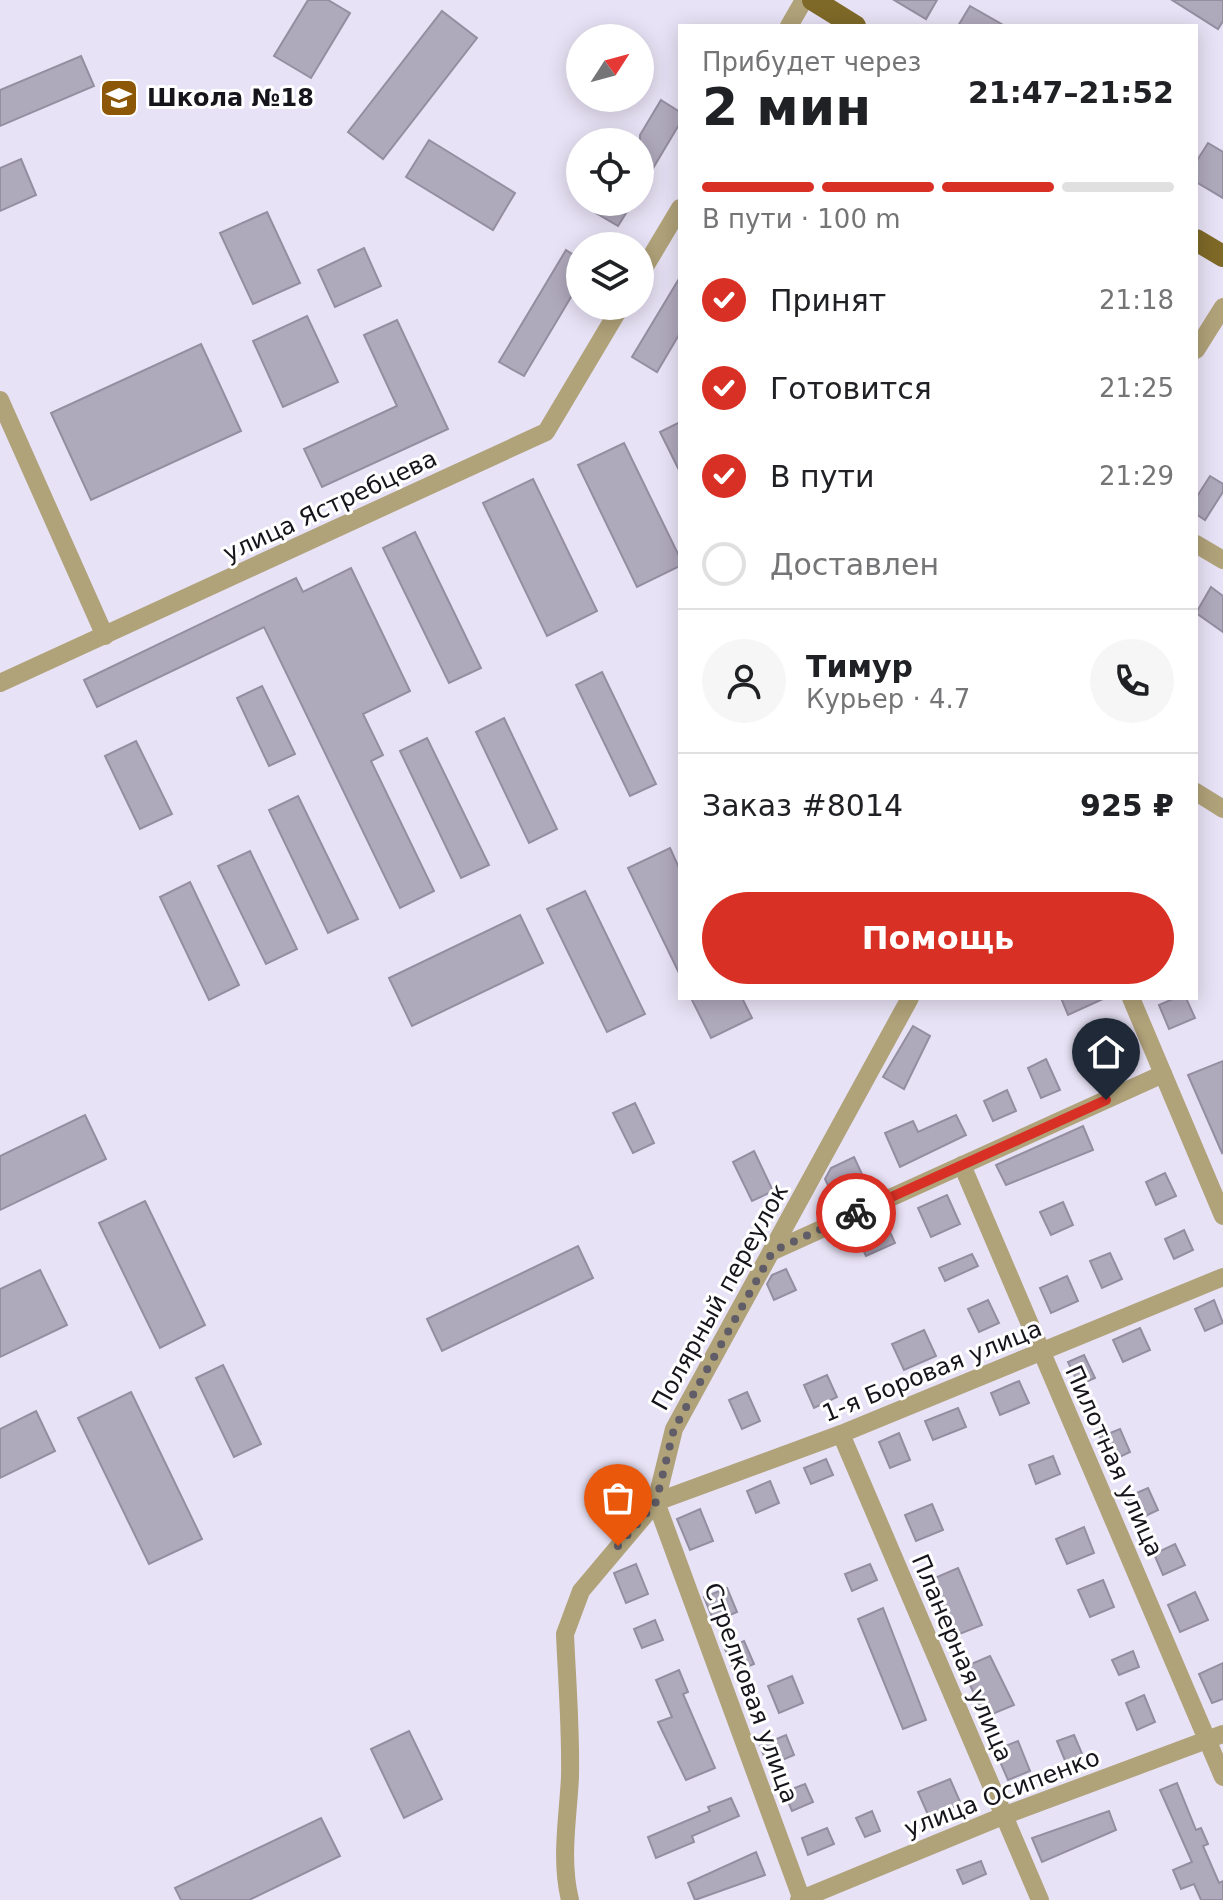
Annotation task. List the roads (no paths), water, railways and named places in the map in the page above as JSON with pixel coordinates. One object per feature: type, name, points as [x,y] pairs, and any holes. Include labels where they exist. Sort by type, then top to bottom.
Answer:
[{"type":"main road","points":[[813,0],[852,24]]},
{"type":"main road","points":[[1198,241],[1223,256]]},
{"type":"street","points":[[790,24],[804,0]]},
{"type":"street","points":[[654,252],[678,211]]},
{"type":"street","points":[[1198,347],[1223,307]]},
{"type":"street","name":"улица Ястребцева","points":[[0,683],[546,432],[613,320]]},
{"type":"street","points":[[0,400],[105,636]]},
{"type":"street","points":[[1198,545],[1223,560]]},
{"type":"street","points":[[1198,793],[1223,809]]},
{"type":"street","name":"Полярный переулок","points":[[570,1900],[564,1877],[570,1773],[565,1634],[581,1591],[656,1502],[674,1429],[909,1000]]},
{"type":"street","points":[[1132,1000],[1223,1216]]},
{"type":"street","points":[[773,1251],[1163,1074]]},
{"type":"street","name":"Пилотная улица","points":[[962,1165],[1041,1353],[1216,1736],[1223,1777]]},
{"type":"street","name":"1-я Боровая улица","points":[[656,1502],[841,1434],[1223,1277]]},
{"type":"street","name":"Планерная улица","points":[[841,1434],[1040,1900]]},
{"type":"street","name":"Стрелковая улица","points":[[656,1502],[801,1900]]},
{"type":"street","name":"улица Осипенко","points":[[801,1900],[1003,1816],[1216,1736]]},
{"type":"place","name":"Школа №18","points":[[119,98]]}]
